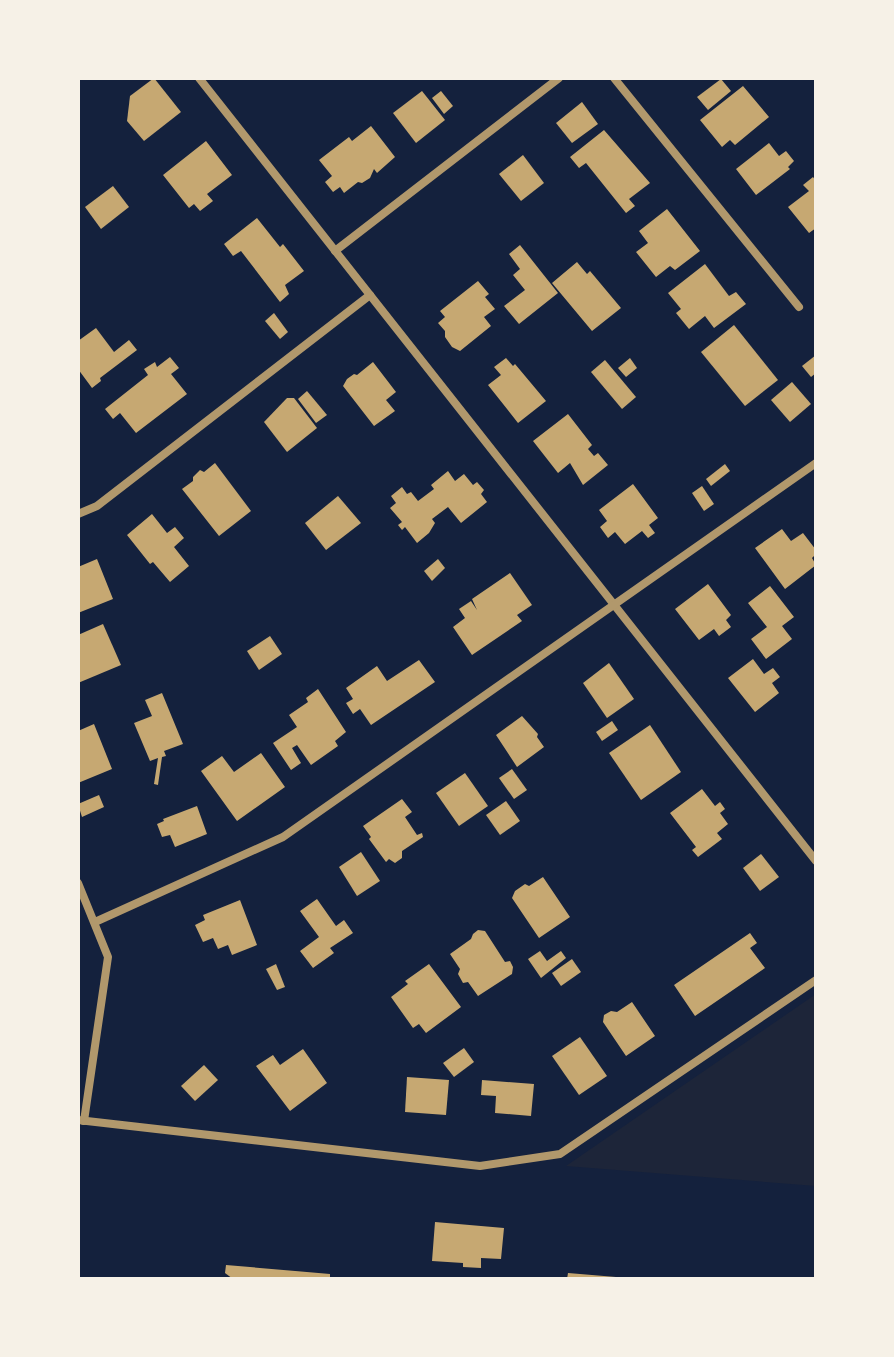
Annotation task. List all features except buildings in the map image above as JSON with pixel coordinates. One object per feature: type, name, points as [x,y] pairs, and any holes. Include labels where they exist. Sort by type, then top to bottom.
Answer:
[{"type":"street","points":[[199,78],[816,861]]},
{"type":"street","points":[[335,251],[559,78]]},
{"type":"street","points":[[614,78],[799,307]]},
{"type":"street","points":[[78,514],[97,506],[370,295]]},
{"type":"street","points":[[95,922],[283,837],[816,463]]},
{"type":"street","points":[[78,883],[108,957],[81,1121],[480,1166],[560,1154],[816,980]]},
{"type":"shaded area","points":[[816,994],[816,1186],[566,1166]]}]
